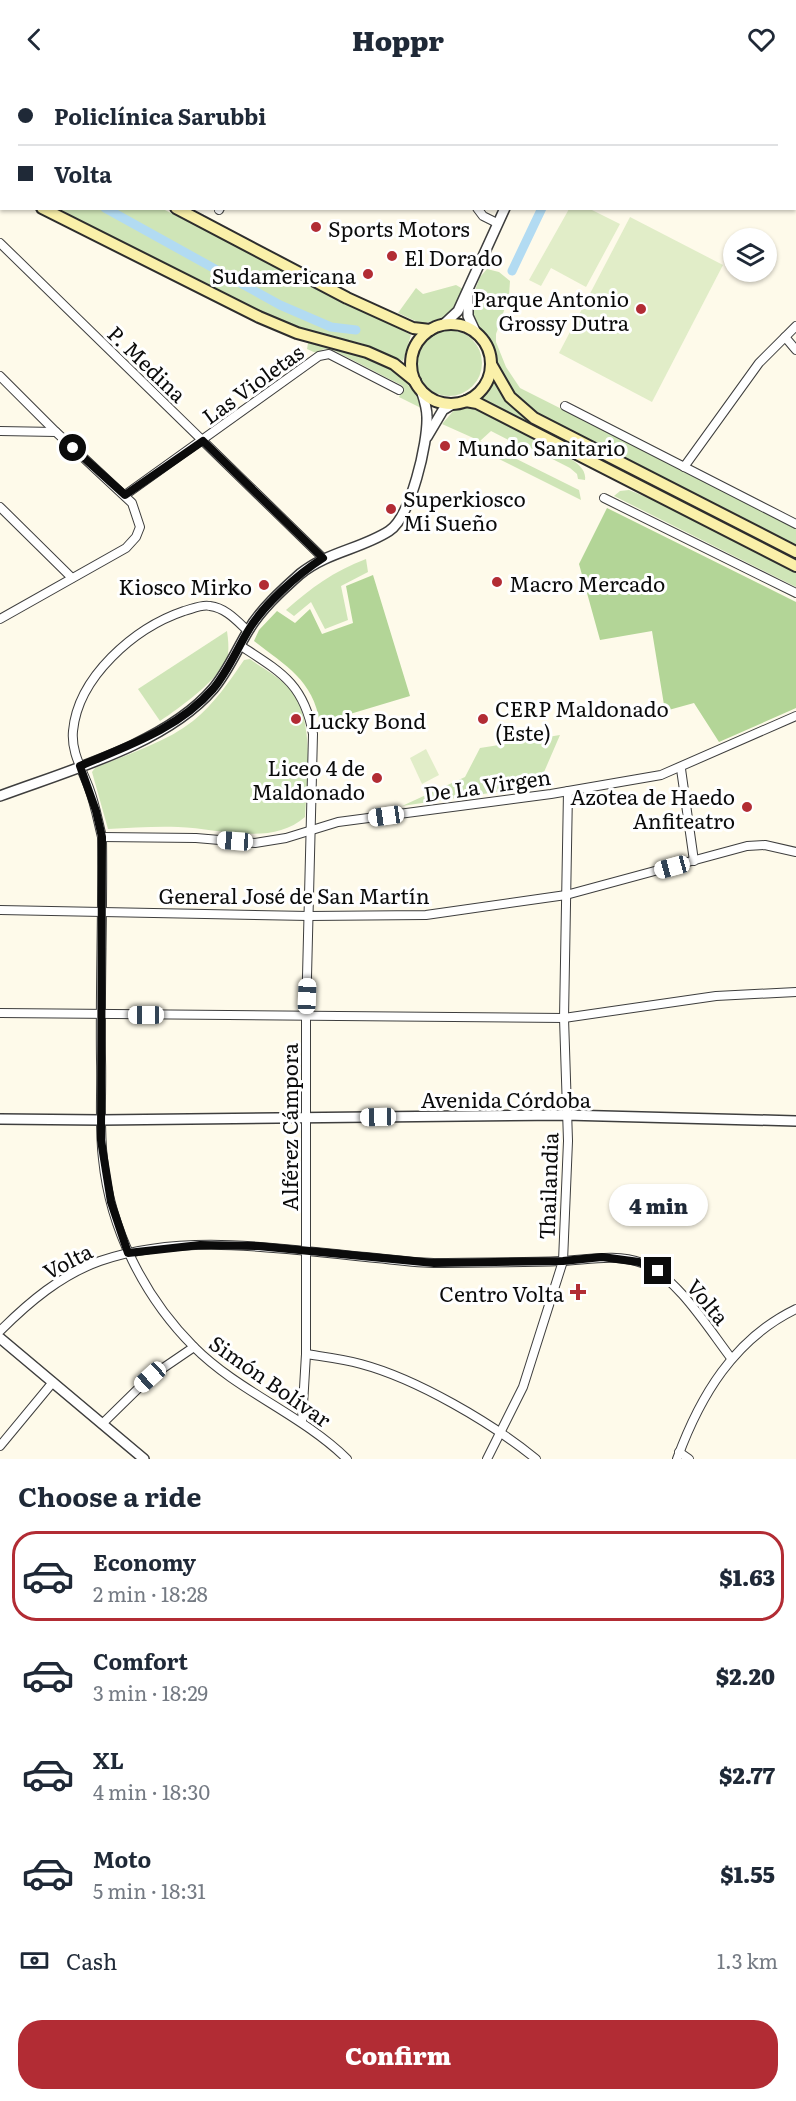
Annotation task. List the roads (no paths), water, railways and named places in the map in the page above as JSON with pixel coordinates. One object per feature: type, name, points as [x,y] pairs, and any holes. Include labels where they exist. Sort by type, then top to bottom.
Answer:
[{"type":"main road","points":[[46,210],[259,317],[297,333],[367,352],[393,363],[430,398],[453,404],[466,401],[477,403],[796,566]]},
{"type":"main road","points":[[180,210],[347,298],[413,328],[430,330]]},
{"type":"main road","points":[[418,386],[412,358],[415,347],[430,330],[454,324],[476,333],[489,352],[491,364],[510,397],[534,418],[796,552]]},
{"type":"main road","points":[[466,401],[484,386],[491,364]]},
{"type":"street","points":[[478,210],[483,216],[497,224]]},
{"type":"street","points":[[443,325],[458,311],[504,210]]},
{"type":"street","name":"P. Medina","points":[[0,243],[323,558]]},
{"type":"street","points":[[469,290],[468,316],[476,333]]},
{"type":"street","points":[[684,467],[759,363],[796,326]]},
{"type":"street","points":[[785,337],[796,350]]},
{"type":"street","name":"Las Violetas","points":[[125,495],[325,354],[399,390]]},
{"type":"street","points":[[0,376],[56,432],[125,495],[132,503],[140,521],[136,537],[126,548],[0,619]]},
{"type":"street","points":[[418,386],[426,405],[426,439]]},
{"type":"street","points":[[0,796],[148,737],[183,717],[213,690],[248,631],[300,575],[323,558],[386,533],[396,525],[411,491],[426,439],[437,418],[453,404]]},
{"type":"street","points":[[565,406],[796,524]]},
{"type":"street","points":[[0,431],[56,432]]},
{"type":"street","points":[[604,498],[796,593]]},
{"type":"street","points":[[0,507],[72,578]]},
{"type":"street","name":"Simón Bolívar","points":[[248,631],[223,609],[208,605],[165,619],[136,637],[100,671],[79,705],[73,734],[74,752],[96,811],[102,837],[101,1120],[106,1183],[116,1223],[128,1253],[165,1314],[194,1347],[247,1388],[302,1422],[347,1459]]},
{"type":"street","name":"Alférez Cámpora","points":[[241,646],[288,678],[305,702],[313,734],[306,1017],[308,1118],[306,1354],[302,1422]]},
{"type":"street","name":"De La Virgen","points":[[102,837],[196,838],[255,843],[338,822],[568,791],[661,775],[681,769],[796,716]]},
{"type":"street","points":[[681,769],[694,861]]},
{"type":"street","name":"Thailandia","points":[[487,1459],[523,1387],[563,1261],[568,1141],[564,1018],[568,791]]},
{"type":"street","name":"General José de San Martín","points":[[0,910],[101,910],[309,916],[426,915],[566,895],[747,846],[765,845],[796,852]]},
{"type":"street","points":[[0,1012],[564,1018],[716,996],[796,992]]},
{"type":"street","name":"Avenida Córdoba","points":[[0,1119],[566,1115],[796,1121]]},
{"type":"street","name":"Volta","points":[[0,1331],[41,1294],[73,1274],[99,1262],[128,1253],[200,1245],[306,1251],[434,1263],[563,1261],[602,1257],[639,1262],[658,1271],[685,1299],[731,1358]]},
{"type":"street","points":[[689,1459],[678,1456],[712,1384],[731,1358],[756,1333],[796,1309]]},
{"type":"street","points":[[0,1338],[144,1459]]},
{"type":"street","points":[[102,1424],[150,1377],[194,1347]]},
{"type":"street","points":[[306,1354],[362,1364],[429,1392],[501,1432],[536,1459]]},
{"type":"street","points":[[0,1446],[53,1383]]},
{"type":"waterway","points":[[109,210],[280,305],[331,327],[356,330]]},
{"type":"waterway","points":[[512,271],[541,210]]},
{"type":"place","name":"Sports Motors","points":[[316,227]]},
{"type":"place","name":"El Dorado","points":[[392,256]]},
{"type":"place","name":"Sudamericana","points":[[368,274]]},
{"type":"place","name":"Parque Antonio Grossy Dutra","points":[[641,309]]},
{"type":"place","name":"Mundo Sanitario","points":[[445,446]]},
{"type":"place","name":"Superkiosco Mi Sueño","points":[[391,509]]},
{"type":"place","name":"Macro Mercado","points":[[497,582]]},
{"type":"place","name":"Kiosco Mirko","points":[[264,585]]},
{"type":"place","name":"Lucky Bond","points":[[296,719]]},
{"type":"place","name":"CERP Maldonado (Este)","points":[[483,719]]},
{"type":"place","name":"Liceo 4 de Maldonado","points":[[377,778]]},
{"type":"place","name":"Azotea de Haedo Anfiteatro","points":[[747,807]]},
{"type":"place","name":"Centro Volta","points":[[578,1292]]}]
